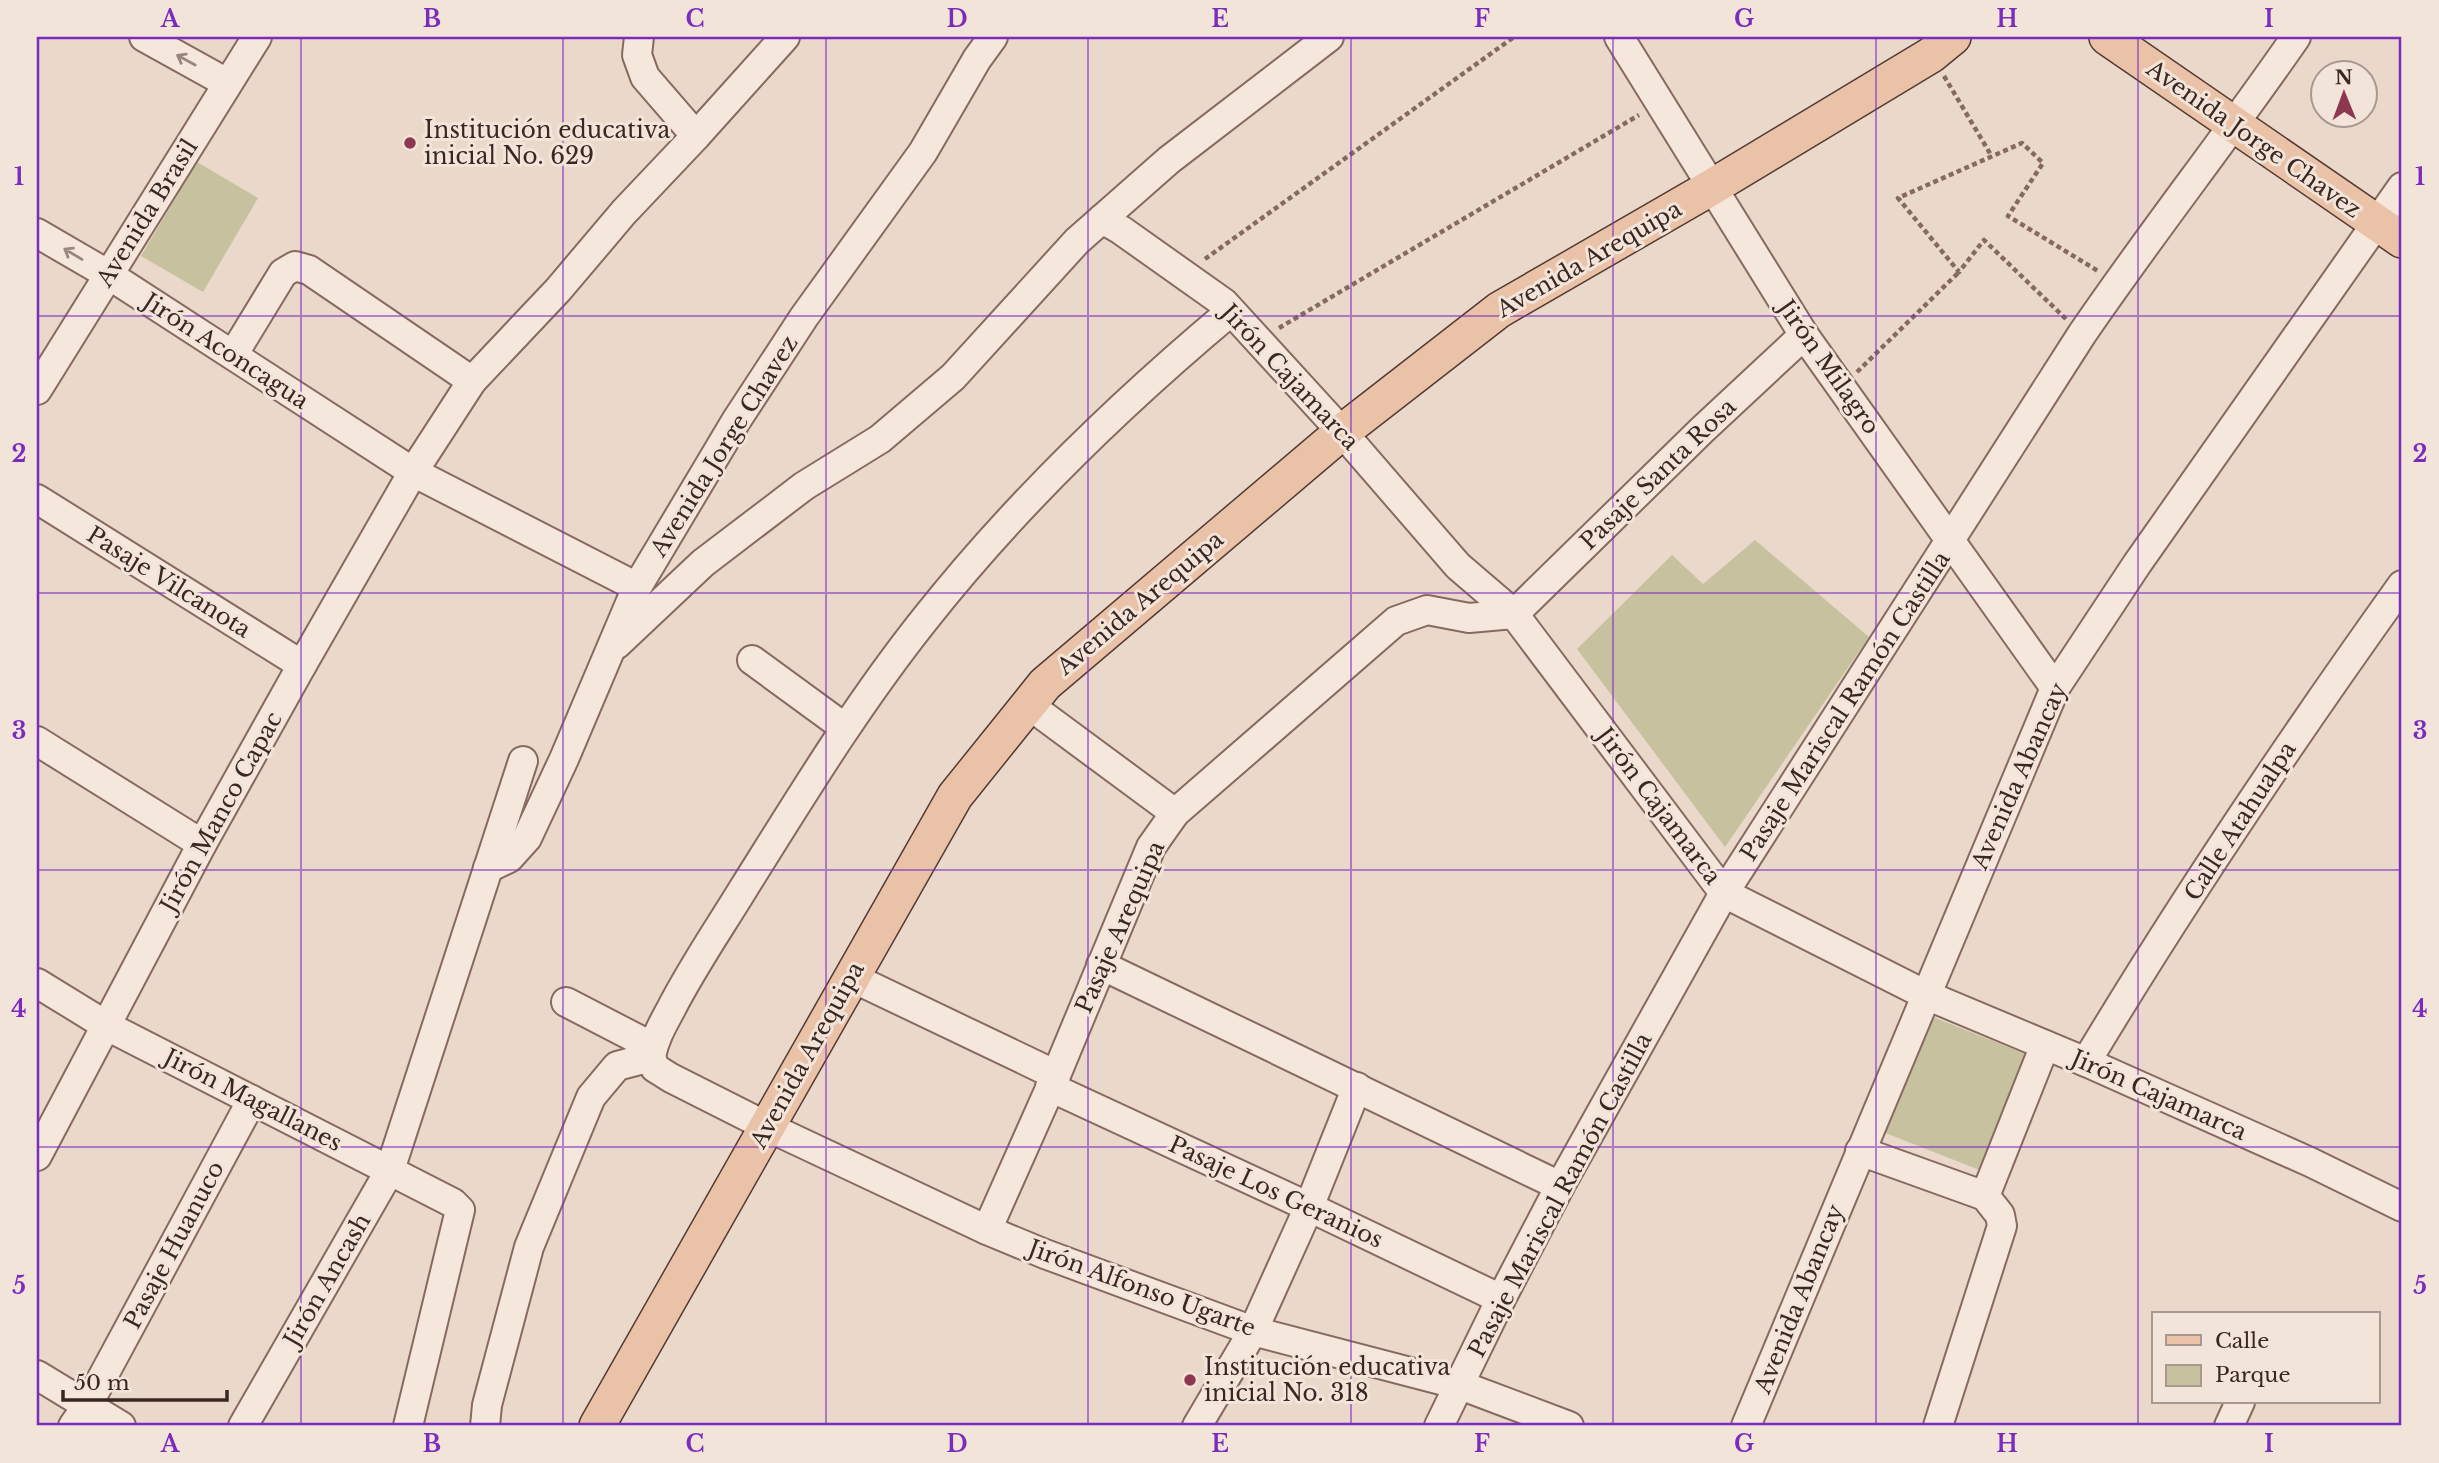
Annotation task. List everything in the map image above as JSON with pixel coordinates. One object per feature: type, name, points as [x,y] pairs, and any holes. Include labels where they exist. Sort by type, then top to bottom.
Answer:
[{"type":"main road","name":"Avenida Jorge Chavez","points":[[2107,37],[2389,231]]},
{"type":"main road","name":"Avenida Arequipa","points":[[597,1426],[955,796],[1045,684],[1342,432],[1499,310],[1712,187],[1942,46]]},
{"type":"street","points":[[144,37],[228,83]]},
{"type":"street","name":"Avenida Brasil","points":[[37,390],[257,37]]},
{"type":"street","points":[[639,37],[637,55],[645,77],[696,136]]},
{"type":"street","name":"Jirón Manco Capac","points":[[37,1156],[202,844],[302,665],[414,472],[472,381],[558,290],[624,212],[785,37]]},
{"type":"street","name":"Avenida Jorge Chavez","points":[[488,869],[509,858],[527,838],[637,587],[736,421],[804,317],[923,152],[993,37]]},
{"type":"street","points":[[610,651],[703,563],[804,486],[880,439],[953,377],[1077,241],[1180,151],[1329,37]]},
{"type":"street","name":"Jirón Milagro","points":[[1619,37],[1804,335],[2055,688]]},
{"type":"street","name":"Pasaje Mariscal Ramón Castilla","points":[[1439,1426],[1560,1186],[1724,893],[2082,334],[2236,124],[2296,37]]},
{"type":"street","name":"Avenida Abancay","points":[[1746,1426],[2055,688],[2137,564],[2389,231],[2402,187]]},
{"type":"street","name":"Jirón Cajamarca","points":[[1102,219],[1224,303],[1342,432],[1458,566],[1514,614],[1724,893],[1926,995],[2310,1162],[2402,1208]]},
{"type":"street","name":"Jirón Aconcagua","points":[[37,233],[109,275],[414,472],[637,587]]},
{"type":"street","points":[[233,355],[283,273],[295,265],[309,270],[472,381]]},
{"type":"street","points":[[485,1426],[487,1405],[529,1247],[591,1097],[617,1066],[652,1052],[688,977],[845,729],[925,620],[1023,504],[1123,404],[1230,312]]},
{"type":"street","name":"Pasaje Santa Rosa","points":[[1514,614],[1702,430],[1804,335]]},
{"type":"street","name":"Pasaje Vilcanota","points":[[37,499],[302,665]]},
{"type":"street","name":"Calle Atahualpa","points":[[2085,1062],[2131,987],[2314,708],[2402,585]]},
{"type":"street","name":"Pasaje Arequipa","points":[[987,1230],[1151,847],[1175,813],[1396,621],[1427,610],[1469,618],[1514,614]]},
{"type":"street","points":[[752,660],[845,729]]},
{"type":"street","points":[[1029,705],[1175,813]]},
{"type":"street","points":[[37,741],[202,844]]},
{"type":"street","name":"Jirón Ancash","points":[[243,1426],[390,1170],[523,761]]},
{"type":"street","points":[[1101,965],[1560,1186]]},
{"type":"street","name":"Pasaje Los Geranios","points":[[851,977],[1053,1081],[1501,1299]]},
{"type":"street","name":"Jirón Magallanes","points":[[37,983],[107,1026],[390,1170],[453,1203],[460,1210],[408,1426]]},
{"type":"street","name":"Jirón Alfonso Ugarte","points":[[566,1002],[652,1052],[655,1068],[671,1077],[768,1127],[987,1230],[1253,1331],[1460,1385],[1569,1426]]},
{"type":"street","points":[[1938,1426],[2002,1226],[1993,1206],[2045,1045]]},
{"type":"street","points":[[1196,1426],[1253,1331],[1309,1207],[1357,1087]]},
{"type":"street","name":"Pasaje Huanuco","points":[[80,1416],[252,1100]]},
{"type":"street","points":[[1860,1151],[1993,1206]]},
{"type":"street","points":[[37,1375],[80,1416],[121,1426]]},
{"type":"street","points":[[2229,1426],[2239,1404]]},
{"type":"path","points":[[1183,274],[1514,37]]},
{"type":"path","points":[[1942,46],[1991,155]]},
{"type":"path","points":[[1257,341],[1661,102]]},
{"type":"path","points":[[1959,272],[1898,198],[2022,143],[2043,163],[2007,216],[2117,283]]},
{"type":"path","points":[[1842,387],[1959,272],[1984,240],[2082,334]]},
{"type":"green space","points":[[197,162],[258,198],[203,292],[141,256]]},
{"type":"green space","points":[[1755,540],[1869,637],[1725,847],[1577,649],[1672,555],[1703,584]]},
{"type":"green space","points":[[1928,1015],[2028,1055],[1982,1171],[1883,1132]]},
{"type":"place","name":"Institución educativa inicial No. 629","points":[[410,143]]},
{"type":"place","name":"Institución educativa inicial No. 318","points":[[1190,1380]]}]
